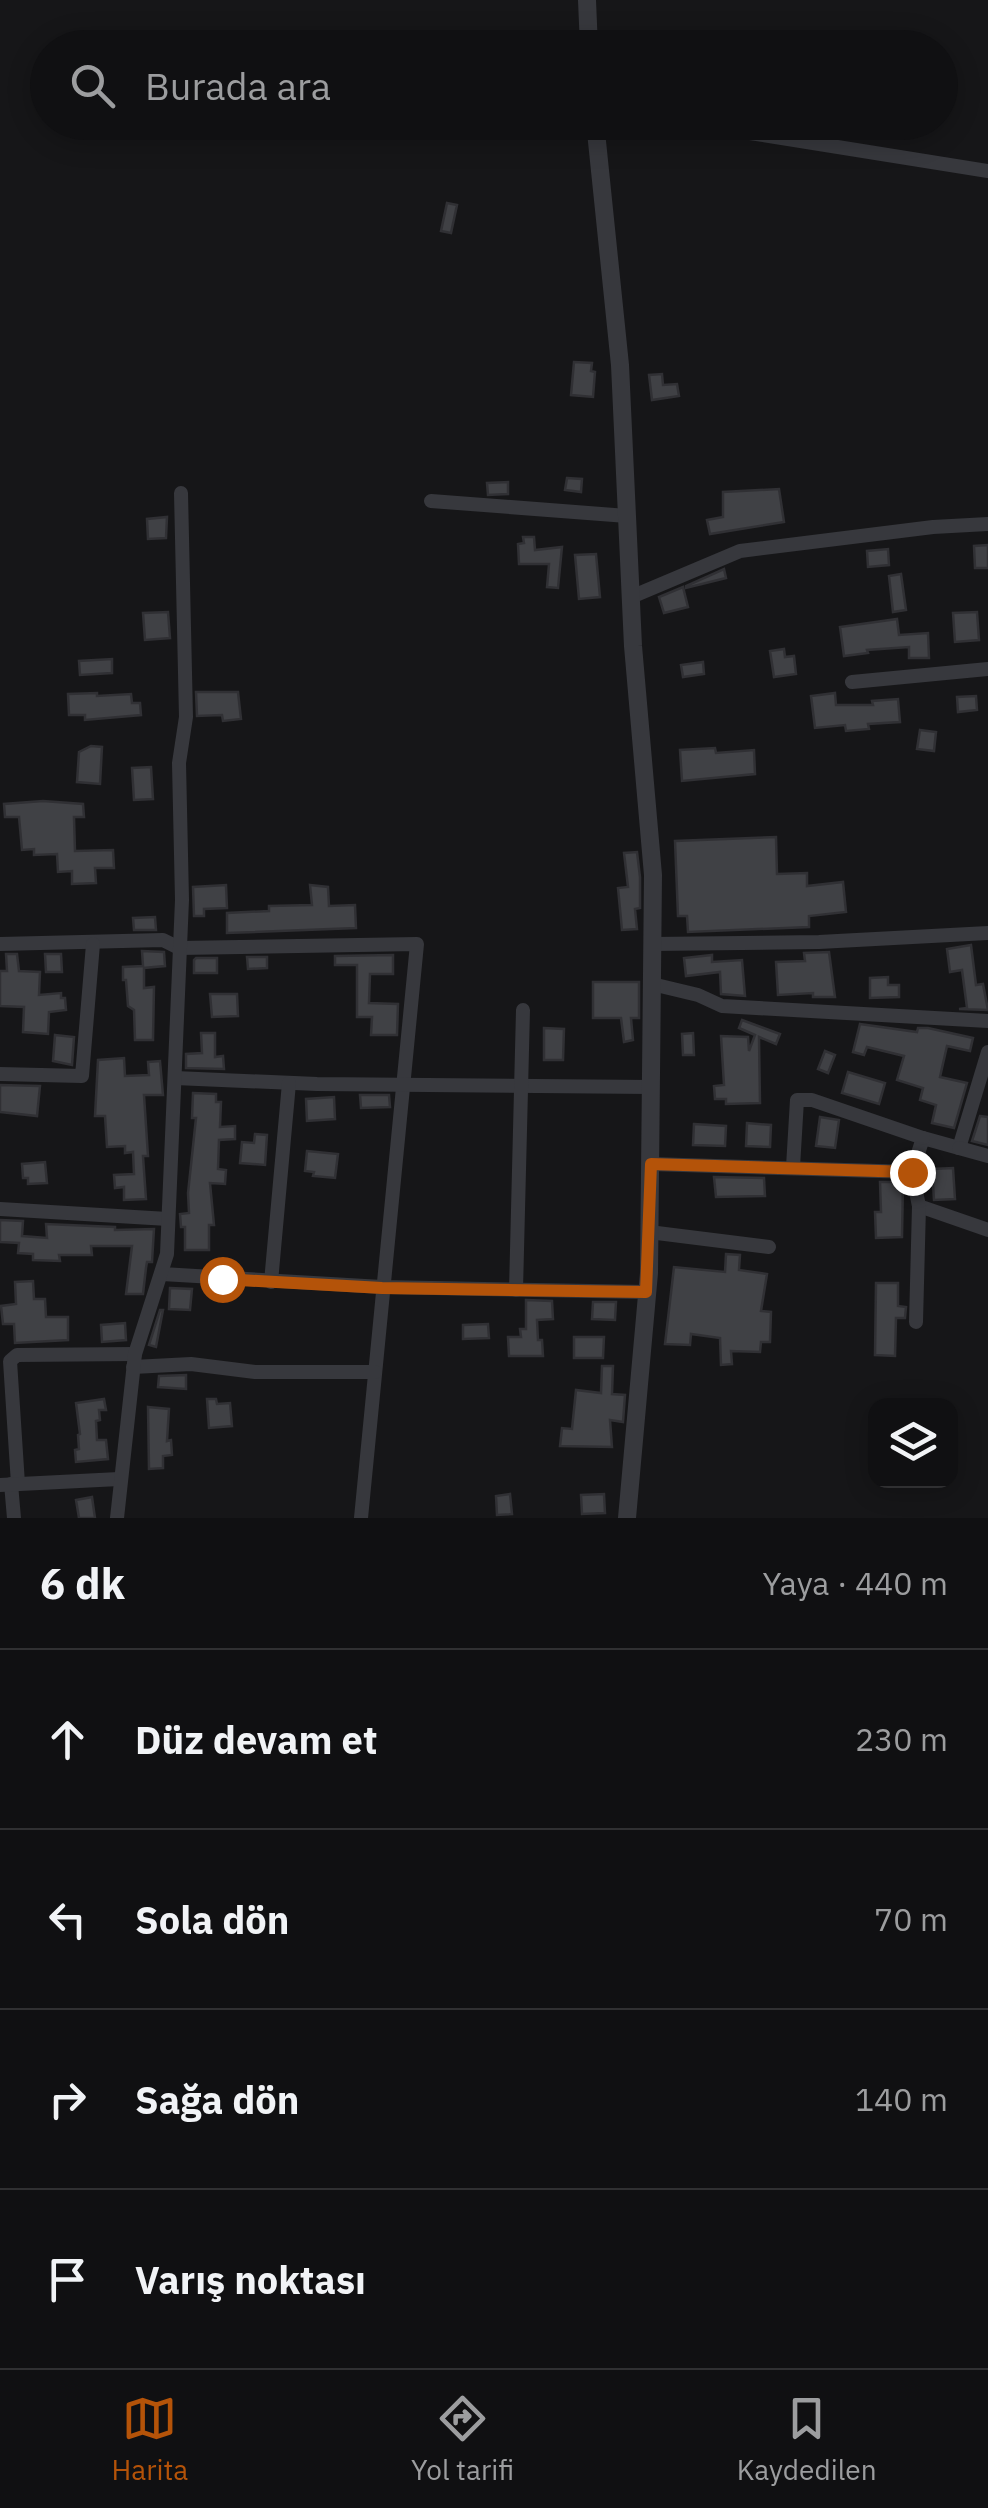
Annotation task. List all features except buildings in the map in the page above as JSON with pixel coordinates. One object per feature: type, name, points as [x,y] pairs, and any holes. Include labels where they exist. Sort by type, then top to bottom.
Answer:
[{"type":"street","points":[[588,0],[589,30]]},
{"type":"street","points":[[597,140],[620,365],[631,597],[653,875],[650,1232],[628,1518]]},
{"type":"street","points":[[794,140],[988,171]]},
{"type":"street","points":[[117,1518],[134,1361],[167,1254],[182,900],[179,763],[186,717],[180,494]]},
{"type":"street","points":[[431,502],[627,516]]},
{"type":"street","points":[[631,597],[740,551],[988,524]]},
{"type":"street","points":[[852,682],[988,669]]},
{"type":"street","points":[[652,944],[819,942],[988,932]]},
{"type":"street","points":[[0,944],[163,940],[179,948],[417,944],[361,1518]]},
{"type":"street","points":[[0,1074],[82,1076],[93,944]]},
{"type":"street","points":[[652,984],[698,995],[722,1006],[988,1021]]},
{"type":"street","points":[[516,1290],[522,1010]]},
{"type":"street","points":[[959,1148],[988,1052]]},
{"type":"street","points":[[175,1078],[520,1088],[651,1087]]},
{"type":"street","points":[[270,1282],[289,1083]]},
{"type":"street","points":[[793,1167],[797,1100],[812,1100],[988,1156]]},
{"type":"street","points":[[916,1322],[919,1206],[912,1172],[923,1138]]},
{"type":"street","points":[[651,1164],[912,1172]]},
{"type":"street","points":[[919,1206],[988,1230]]},
{"type":"street","points":[[0,1209],[168,1219]]},
{"type":"street","points":[[650,1232],[769,1247]]},
{"type":"street","points":[[162,1274],[382,1288],[646,1292]]},
{"type":"street","points":[[14,1518],[10,1484],[10,1361],[17,1355],[191,1364],[255,1372],[374,1372]]},
{"type":"street","points":[[10,1484],[120,1480]]},
{"type":"route","points":[[222,1279],[382,1288],[646,1292],[651,1164],[912,1172]]}]
